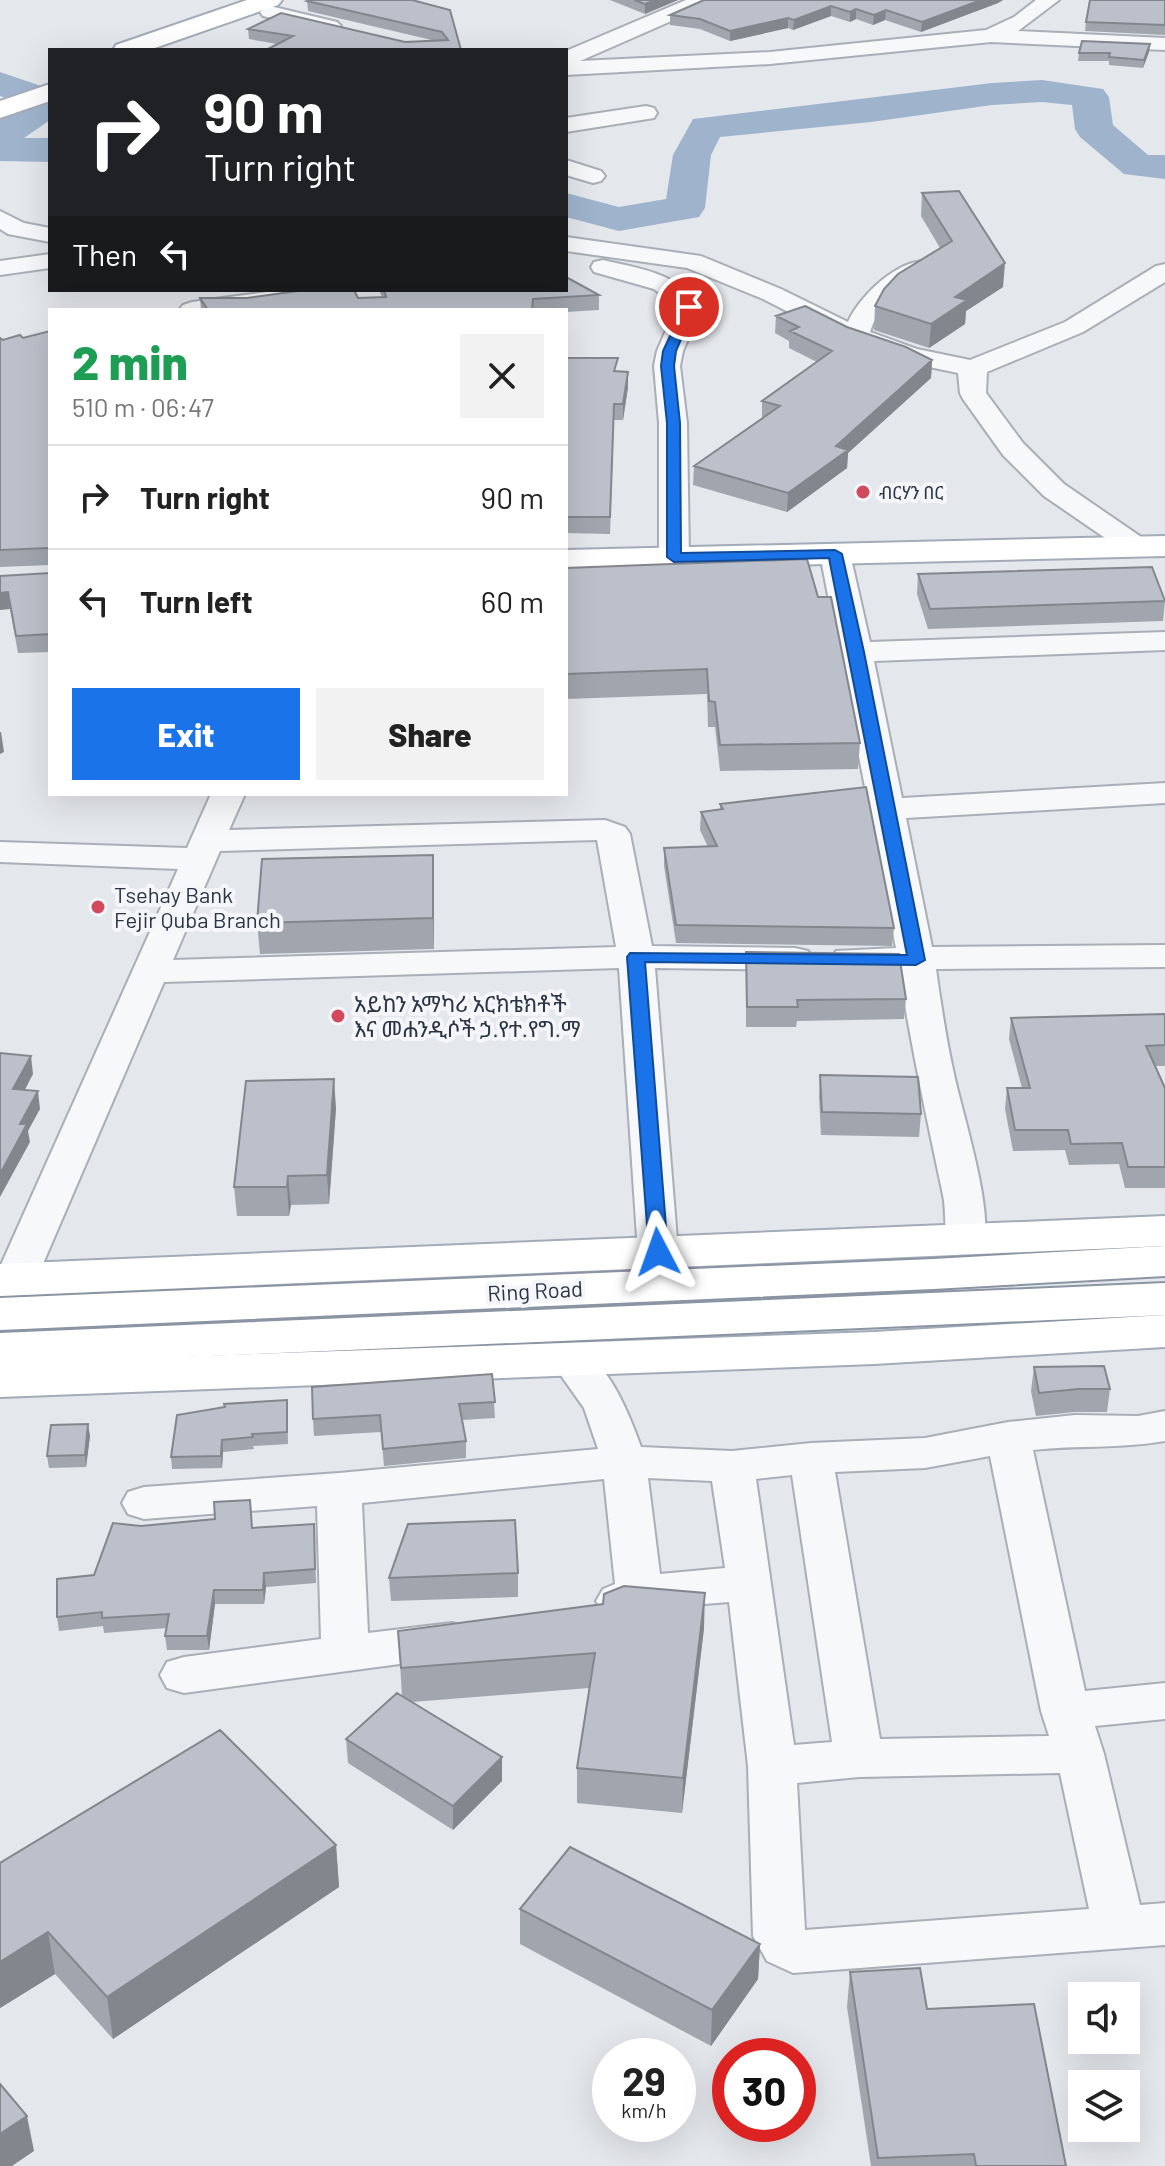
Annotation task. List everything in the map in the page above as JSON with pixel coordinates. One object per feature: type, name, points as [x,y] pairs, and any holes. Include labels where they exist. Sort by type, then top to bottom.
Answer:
[{"type":"main road","points":[[132,48],[270,6],[300,0]]},
{"type":"main road","points":[[171,48],[270,6]]},
{"type":"main road","points":[[2,104],[44,84]]},
{"type":"main road","points":[[568,560],[1151,546]]},
{"type":"main road","points":[[5,1291],[658,1252],[1165,1231]]},
{"type":"main road","name":"Ring Road","points":[[5,1291],[933,1274],[1165,1261]]},
{"type":"main road","name":"Ring Road","points":[[0,1349],[1165,1299]]},
{"type":"main road","points":[[0,1380],[1033,1341],[1165,1331]]},
{"type":"street","points":[[568,58],[703,0]]},
{"type":"street","points":[[1028,29],[1049,0]]},
{"type":"street","points":[[270,6],[345,30]]},
{"type":"street","points":[[568,68],[770,58],[991,36],[1028,29],[1165,44]]},
{"type":"street","points":[[568,125],[646,113]]},
{"type":"street","points":[[568,168],[593,176]]},
{"type":"street","points":[[48,234],[8,224],[6,248],[7,267],[48,261]]},
{"type":"street","points":[[570,253],[664,256],[703,264],[856,336],[910,355],[961,364],[971,369],[975,377],[973,393],[1013,449],[1054,490],[1151,546]]},
{"type":"street","points":[[570,253],[668,286],[683,296],[689,307],[670,351],[667,366],[673,423],[674,557]]},
{"type":"street","points":[[856,336],[864,310],[873,298],[925,267]]},
{"type":"street","points":[[971,369],[1074,327],[1165,271]]},
{"type":"street","points":[[207,308],[323,292]]},
{"type":"street","points":[[835,554],[857,652],[916,960],[938,1093],[964,1200],[967,1240]]},
{"type":"street","points":[[857,652],[1165,641]]},
{"type":"street","points":[[887,809],[1165,793]]},
{"type":"street","points":[[5,1291],[227,796]]},
{"type":"street","points":[[0,852],[202,850],[605,830],[613,834],[617,842],[636,957],[658,1252]]},
{"type":"street","points":[[150,972],[636,957],[916,960],[1165,956]]},
{"type":"street","points":[[571,1360],[604,1405],[624,1462],[639,1593]]},
{"type":"street","points":[[144,1503],[339,1489],[624,1462],[732,1466],[811,1458],[925,1453],[1008,1437],[1075,1430],[1138,1431],[1165,1426]]},
{"type":"street","points":[[732,1466],[772,1766],[779,1936],[785,1946],[793,1952],[1142,1925],[1073,1732],[1008,1437]]},
{"type":"street","points":[[811,1458],[859,1758]]},
{"type":"street","points":[[339,1489],[345,1654]]},
{"type":"street","points":[[584,1616],[639,1593],[750,1583]]},
{"type":"street","points":[[184,1675],[500,1634]]},
{"type":"street","points":[[772,1766],[1073,1732],[1165,1701]]},
{"type":"building","points":[[412,0],[450,10],[460,48],[270,48],[293,36],[248,29],[281,13],[405,42],[448,40],[442,32],[307,1]]},
{"type":"building","points":[[634,0],[655,0],[645,4]]},
{"type":"building","points":[[704,0],[981,0],[922,22],[886,10],[874,15],[831,6],[794,20],[788,18],[730,31],[700,19],[670,15]]},
{"type":"building","points":[[1090,0],[1165,0],[1165,25],[1086,22]]},
{"type":"building","points":[[1082,41],[1150,44],[1144,60],[1109,57],[1110,53],[1079,53]]},
{"type":"building","points":[[959,191],[1005,263],[955,297],[967,300],[931,324],[875,306],[884,289],[898,274],[952,241],[922,193]]},
{"type":"building","points":[[568,278],[599,295],[533,299],[532,308],[207,308],[200,298],[247,298],[290,292],[355,292],[358,298],[386,297],[385,292],[568,292]]},
{"type":"building","points":[[805,306],[847,327],[906,347],[932,360],[836,446],[848,450],[788,493],[694,466],[780,406],[762,401],[832,351],[790,331],[799,327],[776,316]]},
{"type":"building","points":[[48,332],[48,548],[0,550],[0,338],[3,340],[20,335],[23,338]]},
{"type":"building","points":[[568,358],[618,358],[614,371],[628,372],[623,404],[614,404],[610,517],[568,517]]},
{"type":"building","points":[[807,559],[818,597],[831,597],[860,743],[720,745],[715,702],[709,701],[707,669],[568,674],[568,568]]},
{"type":"building","points":[[1152,567],[1165,601],[930,609],[918,574]]},
{"type":"building","points":[[48,573],[48,634],[16,636],[8,592],[0,593],[0,576]]},
{"type":"building","points":[[866,787],[894,928],[676,925],[664,848],[717,846],[701,812],[723,809],[720,804]]},
{"type":"building","points":[[433,855],[433,918],[257,923],[262,859]]},
{"type":"building","points":[[746,952],[899,954],[906,999],[797,1000],[798,1007],[747,1007]]},
{"type":"building","points":[[1165,1014],[1165,1045],[1146,1046],[1165,1088],[1165,1167],[1128,1167],[1122,1143],[1071,1144],[1068,1130],[1015,1130],[1007,1088],[1030,1088],[1011,1018]]},
{"type":"building","points":[[0,1053],[31,1056],[13,1089],[38,1091],[20,1124],[27,1124],[0,1174]]},
{"type":"building","points":[[820,1075],[918,1077],[921,1114],[822,1112]]},
{"type":"building","points":[[334,1079],[327,1175],[288,1176],[287,1187],[234,1187],[246,1081]]},
{"type":"building","points":[[1104,1366],[1110,1389],[1039,1393],[1034,1367]]},
{"type":"building","points":[[492,1374],[495,1402],[459,1404],[466,1441],[383,1449],[380,1415],[313,1419],[312,1387]]},
{"type":"building","points":[[287,1400],[287,1432],[222,1440],[221,1456],[171,1457],[177,1415],[225,1407],[224,1404]]},
{"type":"building","points":[[88,1424],[85,1455],[47,1456],[51,1425]]},
{"type":"building","points":[[250,1500],[252,1528],[314,1524],[315,1569],[264,1573],[263,1590],[214,1590],[207,1636],[165,1636],[169,1614],[102,1618],[102,1612],[57,1617],[57,1579],[94,1575],[113,1523],[141,1526],[215,1519],[214,1502]]},
{"type":"building","points":[[515,1520],[518,1573],[389,1578],[408,1524]]},
{"type":"building","points":[[624,1586],[705,1593],[683,1778],[577,1768],[595,1653],[401,1668],[398,1631],[603,1604],[604,1594]]},
{"type":"building","points":[[397,1693],[502,1757],[453,1806],[346,1739]]},
{"type":"building","points":[[220,1730],[336,1845],[107,1997],[48,1932],[0,1962],[0,1863]]},
{"type":"building","points":[[570,1847],[760,1944],[712,2010],[520,1909]]},
{"type":"building","points":[[920,1968],[927,2009],[1034,2004],[1066,2166],[976,2166],[974,2154],[878,2158],[850,1972]]},
{"type":"building","points":[[0,2084],[27,2116],[0,2134]]},
{"type":"waterway","points":[[0,83],[48,101]]},
{"type":"waterway","points":[[568,206],[619,219],[685,208],[692,155],[706,127],[871,111],[1017,92],[1042,91],[1090,97],[1094,129],[1138,166],[1165,167]]},
{"type":"waterway","points":[[48,103],[0,138],[3,150],[48,150]]},
{"type":"place","name":"ብርሃን በር","points":[[863,492]]},
{"type":"place","name":"Tsehay Bank Fejir Quba Branch","points":[[98,907]]},
{"type":"place","name":"አይከን አማካሪ አርክቴክቶች እና መሐንዲሶች ኃ.የተ.የግ.ማ","points":[[338,1016]]},
{"type":"route","points":[[658,1252],[636,957],[916,960],[857,652],[835,554],[674,557],[673,423],[667,366],[670,351],[689,307]]}]
